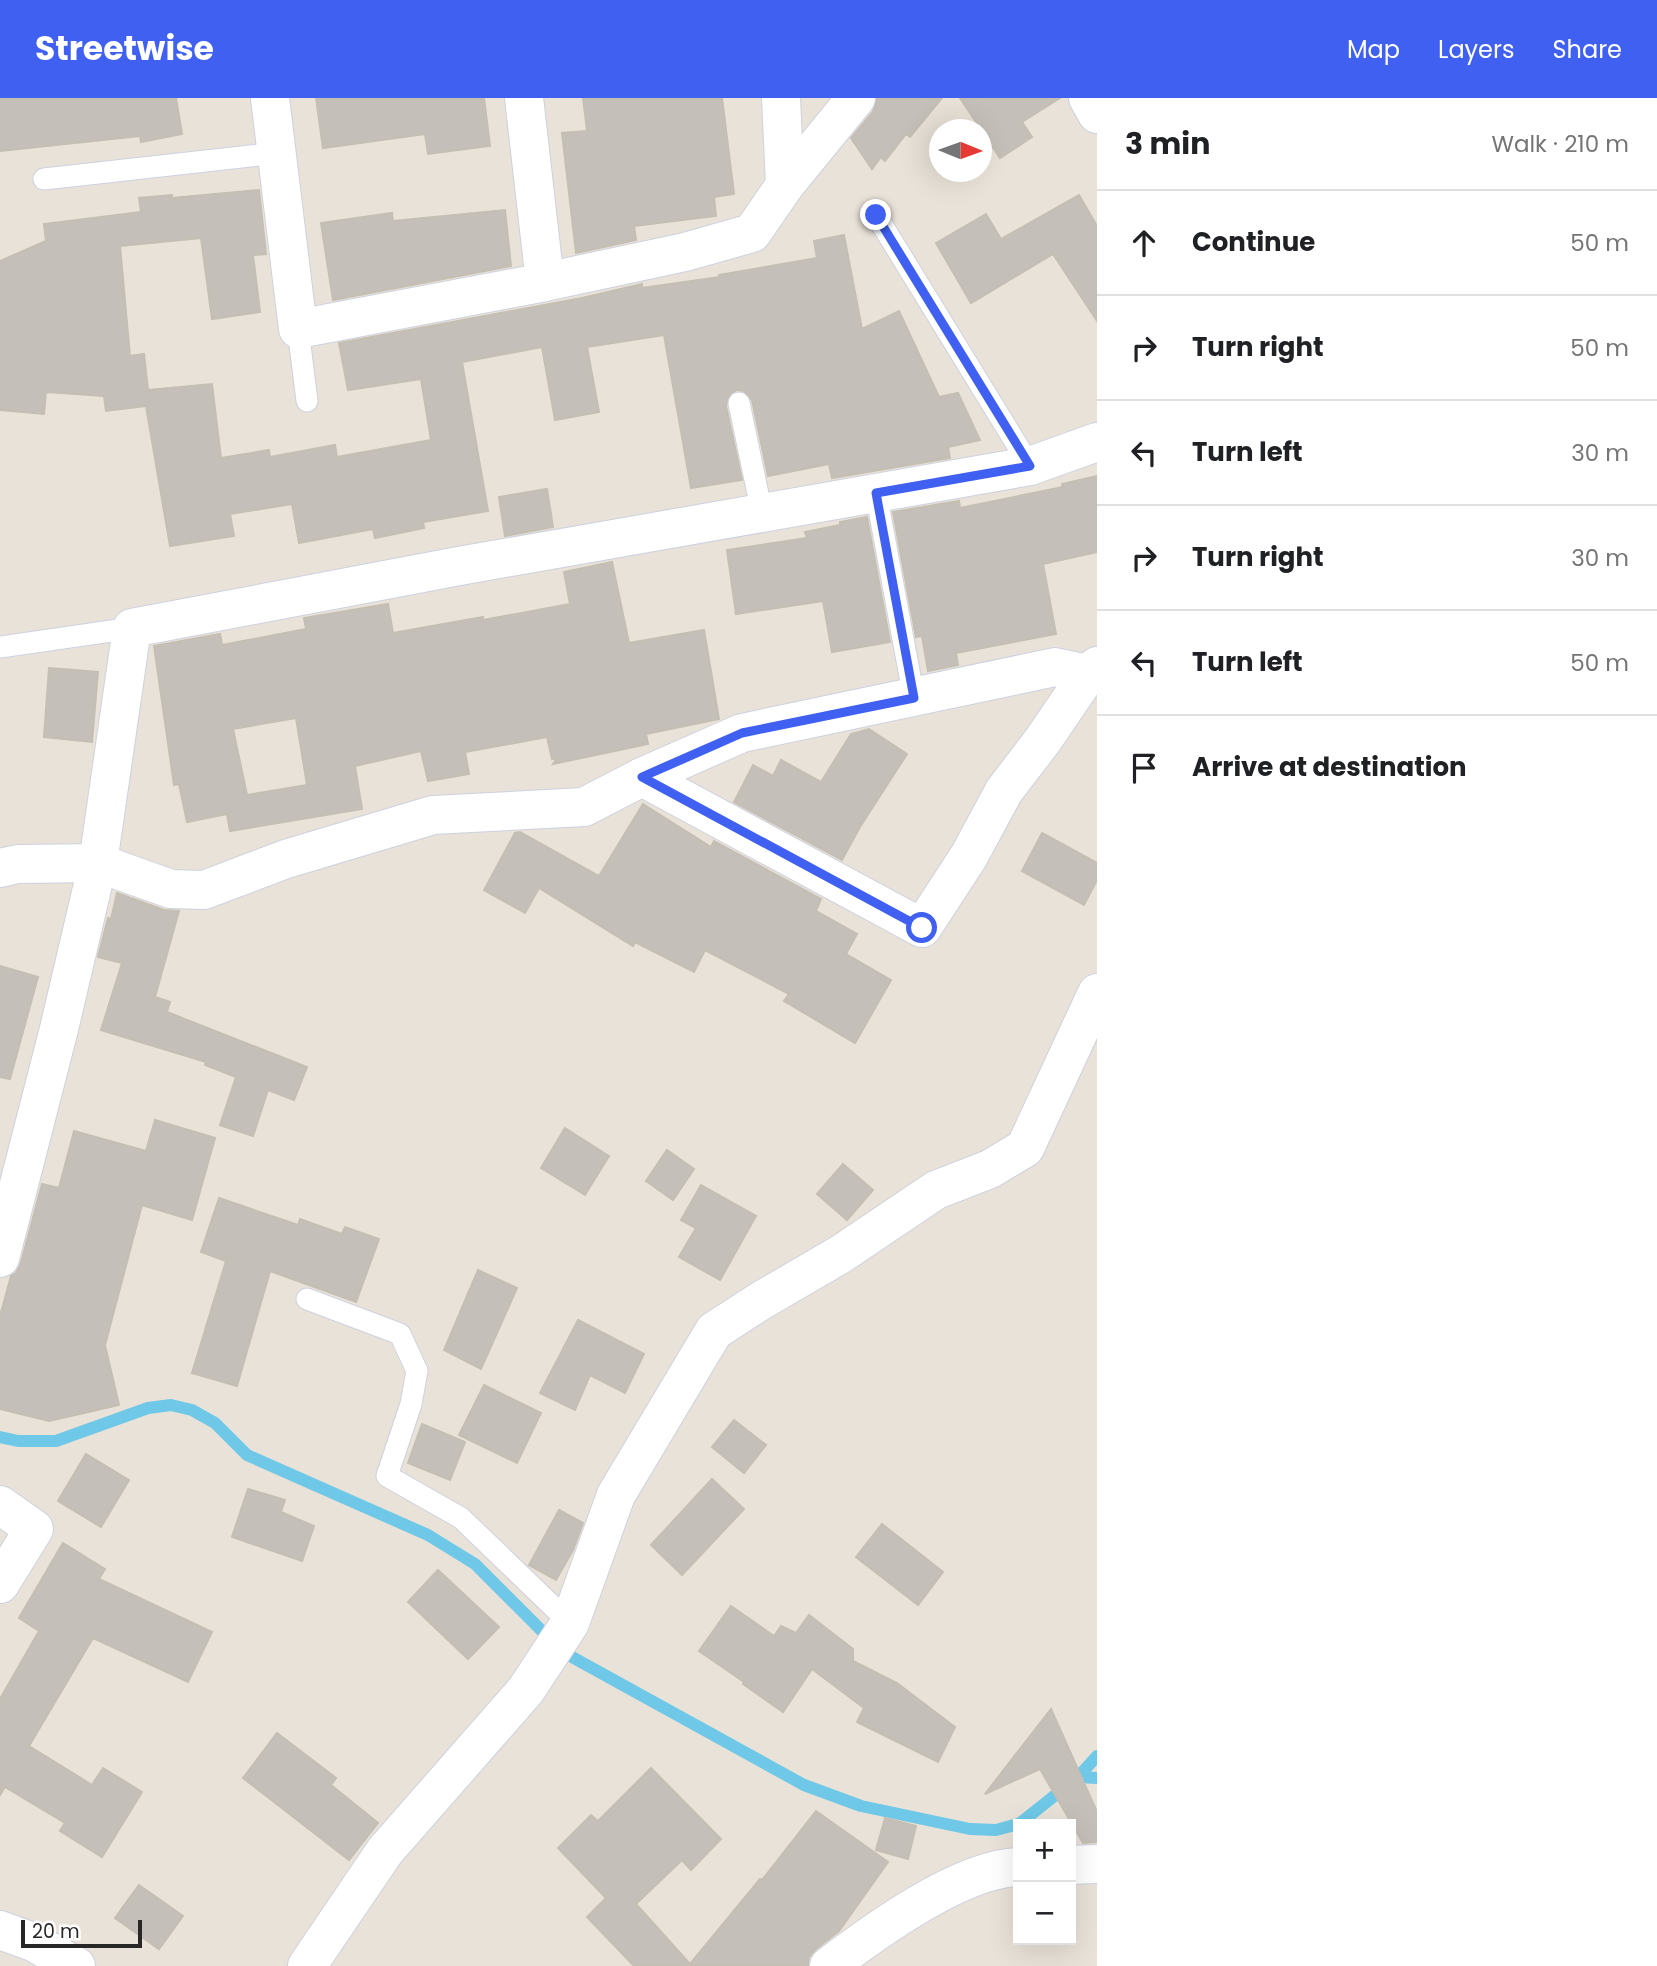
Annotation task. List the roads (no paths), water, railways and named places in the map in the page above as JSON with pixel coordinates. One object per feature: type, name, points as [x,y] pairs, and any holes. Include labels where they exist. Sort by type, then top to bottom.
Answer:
[{"type":"street","points":[[270,98],[298,329],[545,282],[685,252],[752,233],[785,185],[856,98]]},
{"type":"street","points":[[524,98],[545,282]]},
{"type":"street","points":[[781,98],[785,185]]},
{"type":"street","points":[[1088,98],[1097,114]]},
{"type":"street","points":[[0,1258],[59,1029],[98,863],[132,628],[1030,466],[1097,442]]},
{"type":"street","points":[[0,868],[18,864],[98,863],[171,889],[204,890],[286,859],[433,815],[584,807],[642,777],[742,733],[1055,667],[1093,670]]},
{"type":"street","points":[[642,777],[922,928],[969,856],[1004,791],[1093,670]]},
{"type":"street","points":[[307,1966],[385,1852],[526,1690],[570,1623],[616,1496],[714,1331],[841,1254],[936,1190],[990,1169],[1025,1148],[1097,993]]},
{"type":"street","points":[[0,1505],[34,1530],[0,1584]]},
{"type":"street","points":[[1076,1865],[1097,1864]]},
{"type":"street","points":[[829,1966],[934,1894],[1003,1867],[1013,1867]]},
{"type":"street","points":[[0,1930],[33,1942],[76,1966]]},
{"type":"lane","points":[[44,179],[277,153]]},
{"type":"lane","points":[[876,215],[1030,466]]},
{"type":"lane","points":[[298,329],[307,401]]},
{"type":"lane","points":[[739,403],[762,513]]},
{"type":"lane","points":[[876,493],[914,698]]},
{"type":"lane","points":[[0,647],[132,628]]},
{"type":"lane","points":[[307,1299],[400,1334],[417,1371],[411,1404],[387,1476],[461,1518],[570,1623]]},
{"type":"waterway","points":[[0,1437],[18,1441],[56,1441],[148,1408],[171,1405],[192,1410],[215,1423],[247,1455],[428,1535],[475,1564],[543,1632]]},
{"type":"waterway","points":[[572,1657],[804,1785],[861,1806],[970,1829],[996,1830],[1013,1825]]},
{"type":"waterway","points":[[1025,1819],[1078,1777],[1097,1756]]},
{"type":"waterway","points":[[1078,1777],[1097,1778]]}]
